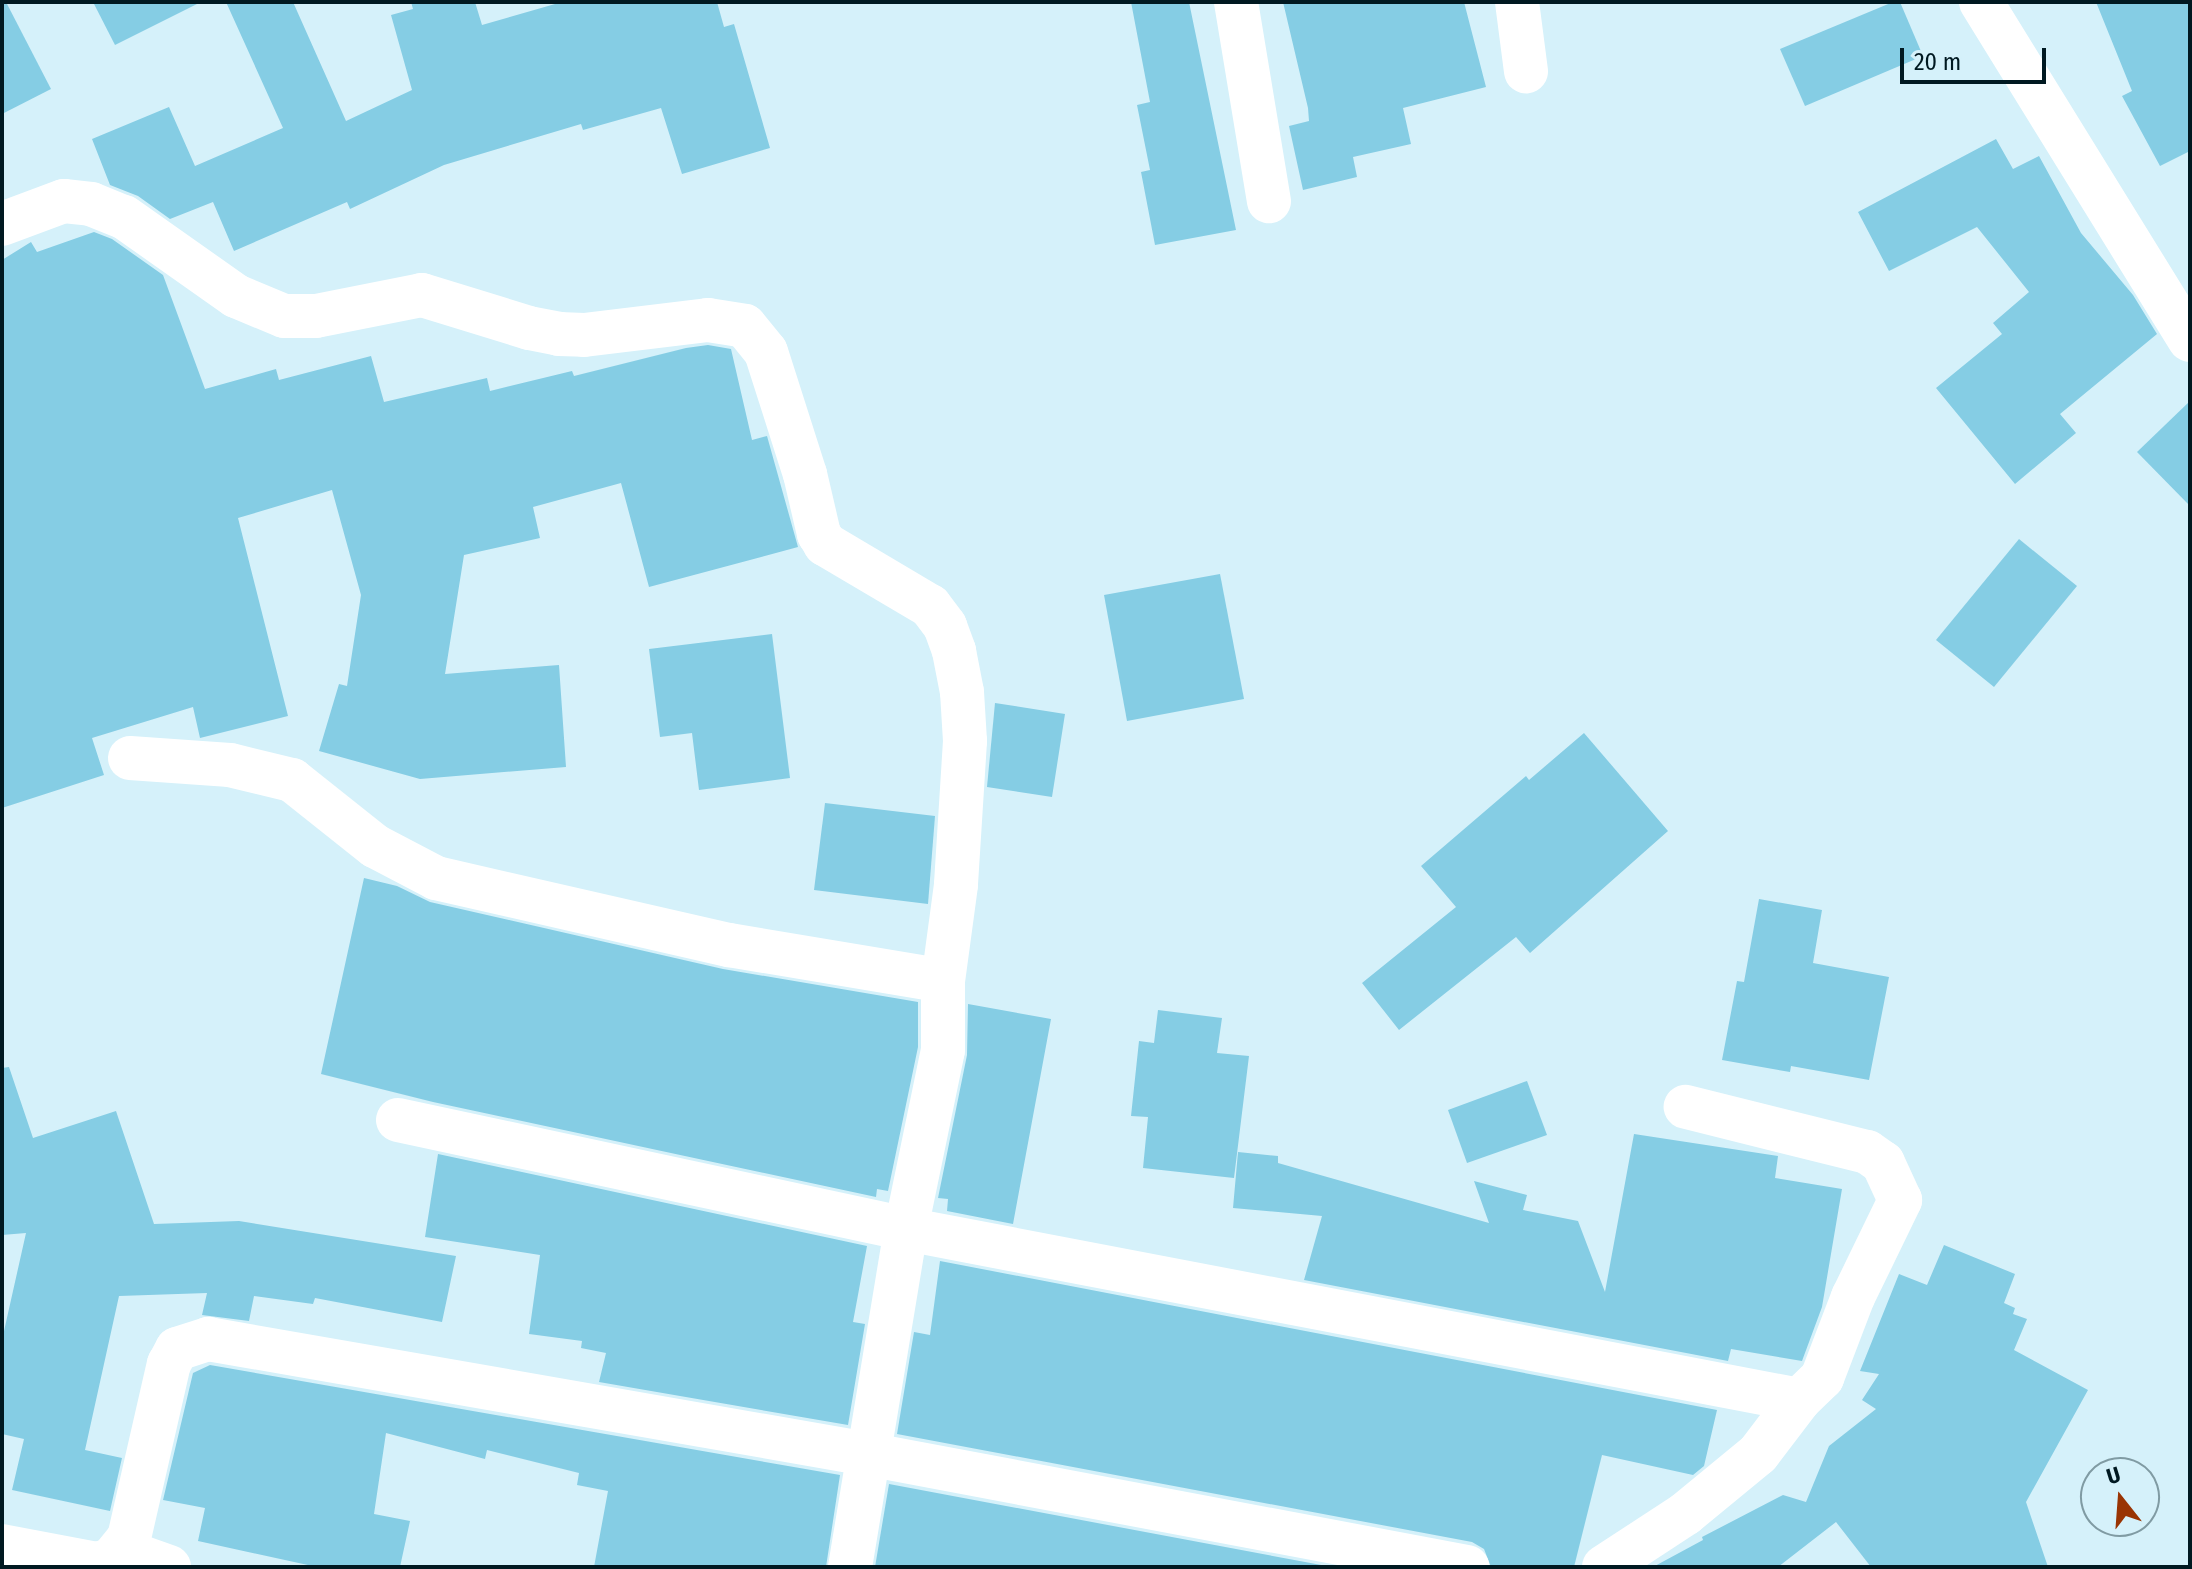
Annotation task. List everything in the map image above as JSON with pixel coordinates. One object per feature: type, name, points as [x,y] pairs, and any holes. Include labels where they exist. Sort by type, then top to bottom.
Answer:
[{"type":"street","points":[[1236,2],[1269,201]]},
{"type":"street","points":[[1517,2],[1526,71]]},
{"type":"street","points":[[1981,2],[2190,340]]},
{"type":"street","points":[[2,224],[64,201],[91,204],[124,217],[236,296],[284,316],[316,316],[422,295],[529,328],[559,334],[584,335],[708,320],[745,326],[766,352],[805,474],[819,534],[825,544],[930,606],[945,626],[954,651],[965,741],[956,885],[943,981],[943,1050],[906,1229],[850,1567]]},
{"type":"street","points":[[130,758],[230,765],[292,780],[375,846],[436,878],[729,945],[943,981]]},
{"type":"street","points":[[1604,1567],[1685,1514],[1758,1454],[1799,1400],[1822,1378],[1853,1297],[1900,1200],[1883,1163],[1867,1152],[1686,1107]]},
{"type":"street","points":[[398,1120],[906,1229],[1799,1400]]},
{"type":"street","points":[[2,1546],[97,1564],[111,1560],[121,1550],[129,1538],[169,1364],[177,1349],[208,1339],[867,1454],[1467,1567]]},
{"type":"street","points":[[121,1550],[169,1567]]},
{"type":"building","points":[[2,2],[6,2],[51,89],[2,114]]},
{"type":"building","points":[[93,2],[201,2],[115,45]]},
{"type":"building","points":[[226,2],[293,2],[346,121],[412,90],[391,15],[413,9],[411,2],[475,2],[482,25],[562,2],[717,2],[724,27],[734,24],[770,148],[682,174],[661,108],[583,130],[581,124],[444,165],[350,209],[347,202],[234,251],[213,202],[170,219],[138,196],[110,185],[92,139],[169,107],[195,166],[283,128]]},
{"type":"building","points":[[1131,2],[1189,2],[1236,230],[1155,245],[1141,172],[1150,170],[1137,105],[1150,102]]},
{"type":"building","points":[[1283,2],[1464,2],[1486,87],[1403,108],[1411,144],[1353,157],[1357,177],[1303,190],[1289,126],[1309,121],[1308,108]]},
{"type":"building","points":[[1893,2],[1900,2],[1923,56],[1805,106],[1780,49]]},
{"type":"building","points":[[2096,2],[2190,2],[2190,151],[2160,166],[2122,96],[2132,91]]},
{"type":"building","points":[[1996,139],[2013,169],[2039,156],[2081,233],[2133,295],[2157,334],[2060,414],[2076,433],[2015,484],[1936,388],[2002,334],[1993,323],[2029,292],[1977,227],[1889,271],[1858,212]]},
{"type":"building","points":[[94,232],[112,239],[163,275],[205,389],[276,369],[279,380],[371,356],[384,402],[487,378],[490,391],[572,371],[574,376],[686,348],[708,345],[731,349],[752,440],[767,436],[798,547],[649,587],[621,483],[533,507],[540,538],[464,555],[445,674],[559,665],[566,767],[420,779],[319,751],[339,684],[347,686],[361,595],[332,490],[238,518],[288,716],[200,738],[193,707],[92,738],[104,775],[2,808],[2,260],[31,242],[37,252]]},
{"type":"building","points":[[2190,401],[2190,506],[2137,452]]},
{"type":"building","points":[[2019,539],[2077,586],[1994,687],[1936,640]]},
{"type":"building","points":[[1220,574],[1244,699],[1127,721],[1104,595]]},
{"type":"building","points":[[772,634],[790,778],[699,790],[692,733],[660,737],[649,649]]},
{"type":"building","points":[[995,703],[1065,714],[1052,797],[987,787]]},
{"type":"building","points":[[1584,733],[1668,831],[1530,953],[1516,937],[1399,1030],[1362,983],[1456,907],[1421,866],[1526,776],[1529,780]]},
{"type":"building","points":[[825,803],[935,816],[928,904],[814,890]]},
{"type":"building","points":[[364,878],[397,886],[430,902],[723,969],[918,1002],[918,1047],[888,1191],[877,1189],[876,1197],[433,1102],[321,1074]]},
{"type":"building","points":[[1759,899],[1822,910],[1813,963],[1889,977],[1869,1080],[1791,1066],[1790,1072],[1722,1060],[1737,981],[1744,982]]},
{"type":"building","points":[[968,1004],[1051,1019],[1013,1224],[947,1211],[948,1199],[938,1198],[967,1055]]},
{"type":"building","points":[[1158,1010],[1222,1018],[1217,1053],[1249,1056],[1234,1178],[1143,1168],[1148,1117],[1131,1116],[1139,1041],[1154,1043]]},
{"type":"building","points":[[9,1067],[33,1138],[116,1111],[154,1224],[239,1221],[456,1256],[442,1322],[315,1298],[313,1304],[254,1296],[249,1321],[202,1315],[207,1293],[119,1296],[85,1450],[122,1458],[110,1511],[12,1490],[24,1439],[2,1434],[2,1340],[26,1233],[2,1235],[2,1068]]},
{"type":"building","points":[[1527,1081],[1547,1135],[1467,1163],[1448,1110]]},
{"type":"building","points":[[1634,1134],[1778,1156],[1775,1178],[1842,1189],[1822,1307],[1802,1361],[1731,1349],[1728,1361],[1304,1280],[1322,1216],[1233,1208],[1238,1152],[1278,1156],[1278,1163],[1489,1223],[1474,1181],[1527,1195],[1523,1210],[1578,1221],[1605,1292]]},
{"type":"building","points":[[438,1154],[867,1246],[853,1322],[865,1324],[848,1425],[599,1382],[606,1353],[581,1348],[582,1341],[529,1334],[540,1255],[425,1237]]},
{"type":"building","points":[[1944,1245],[2015,1274],[2004,1303],[2015,1308],[2013,1314],[2027,1319],[2014,1350],[2088,1390],[2026,1502],[2048,1567],[1871,1567],[1836,1522],[1778,1567],[1653,1567],[1703,1540],[1702,1537],[1783,1495],[1806,1502],[1829,1446],[1876,1409],[1862,1400],[1879,1374],[1860,1371],[1899,1274],[1927,1285]]},
{"type":"building","points":[[940,1261],[1717,1410],[1704,1466],[1693,1475],[1602,1455],[1574,1567],[1491,1567],[1484,1549],[1472,1542],[897,1434],[914,1332],[930,1335]]},
{"type":"building","points":[[210,1365],[840,1475],[826,1567],[594,1567],[608,1491],[577,1485],[579,1473],[487,1450],[485,1459],[386,1433],[374,1514],[410,1521],[400,1567],[317,1567],[198,1541],[205,1508],[163,1500],[193,1373]]},
{"type":"building","points":[[889,1484],[1332,1567],[875,1567]]}]
